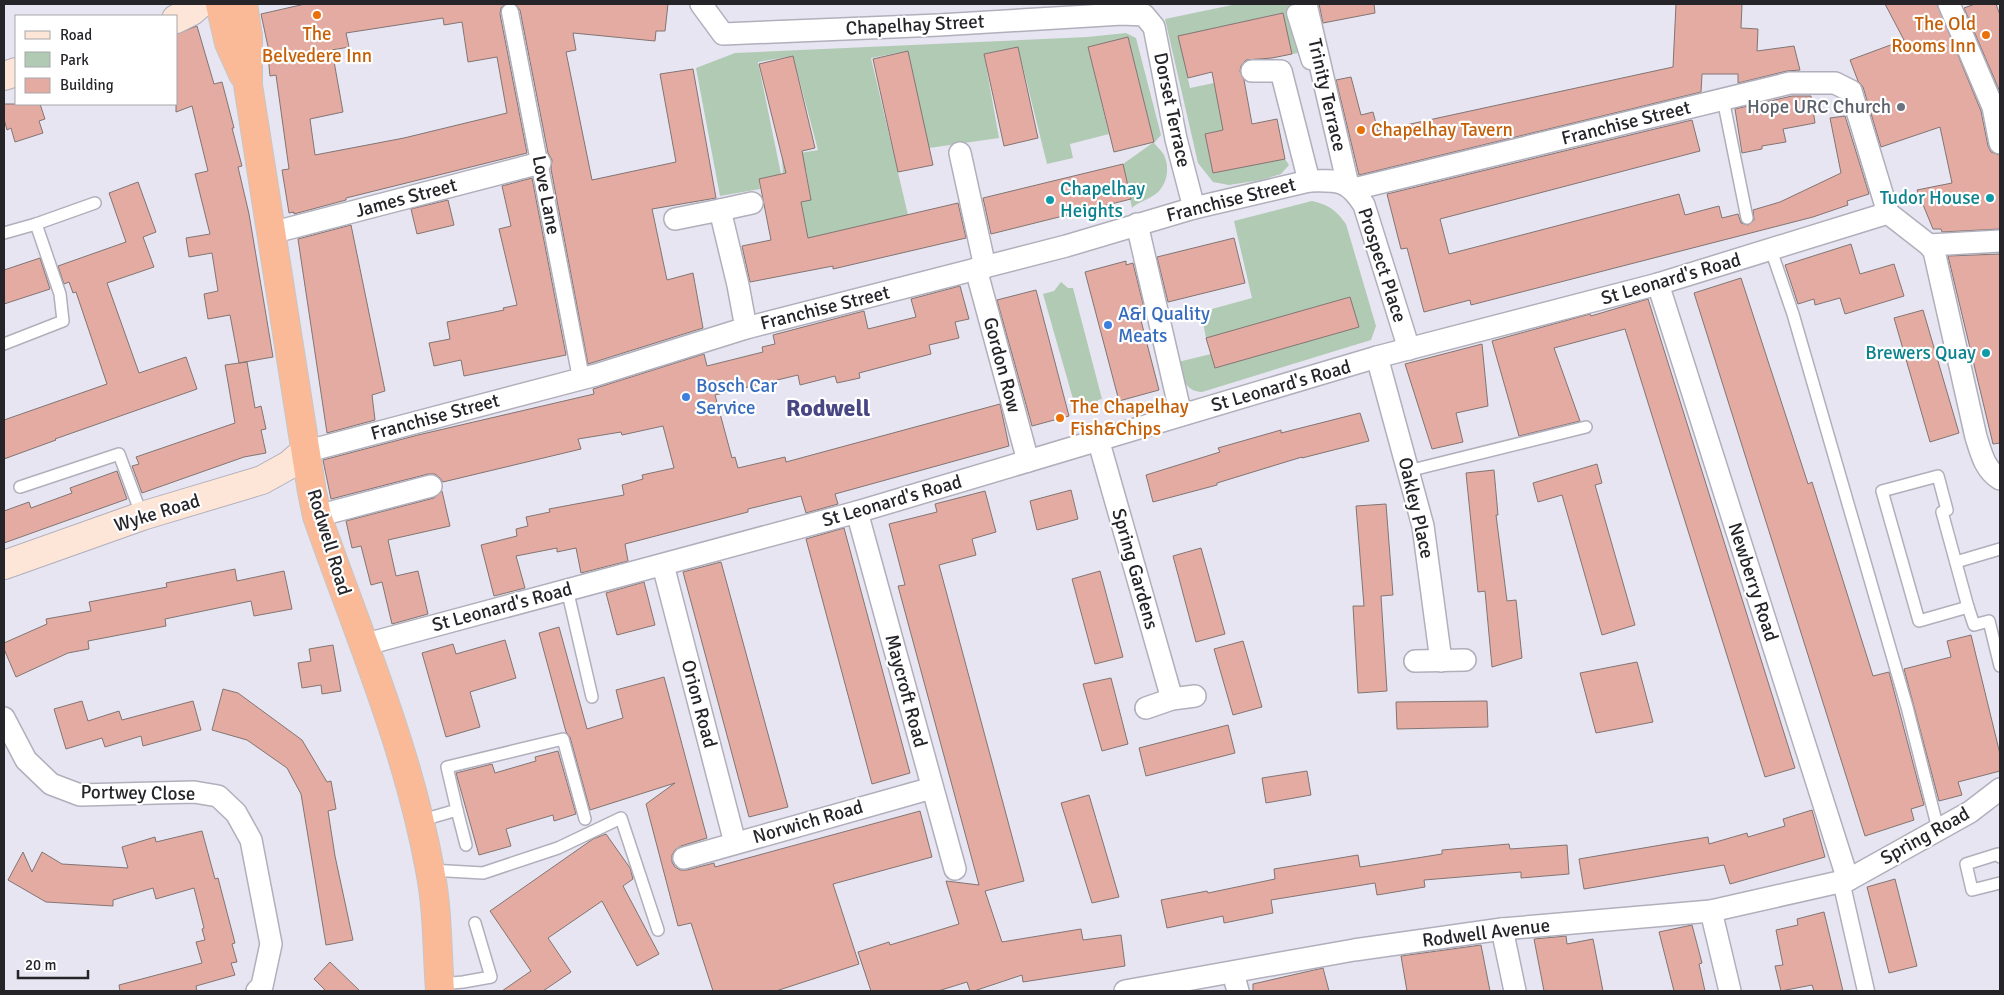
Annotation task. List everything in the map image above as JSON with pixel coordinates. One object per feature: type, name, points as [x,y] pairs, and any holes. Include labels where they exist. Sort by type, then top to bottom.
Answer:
[{"type":"highway","name":"Rodwell Road","points":[[220,4],[229,43],[248,84]]},
{"type":"highway","name":"Rodwell Road","points":[[243,4],[248,36],[248,84],[295,377],[304,452],[317,516],[396,738],[419,821],[434,898],[439,988]]},
{"type":"main road","points":[[178,18],[192,11],[200,4]]},
{"type":"main road","name":"Wyke Road","points":[[4,565],[142,516],[262,480],[289,465],[304,452]]},
{"type":"street","name":"Chapelhay Street","points":[[701,4],[723,34],[939,25],[1122,14],[1144,16]]},
{"type":"street","points":[[1949,4],[1993,107],[2000,143]]},
{"type":"street","name":"Trinity Terrace","points":[[1301,8],[1351,187]]},
{"type":"street","name":"Love Lane","points":[[510,12],[581,378]]},
{"type":"street","name":"Dorset Terrace","points":[[1144,16],[1154,27],[1176,138],[1194,208]]},
{"type":"street","points":[[1252,71],[1281,71],[1309,181]]},
{"type":"street","name":"Franchise Street","points":[[304,452],[581,378],[746,328],[1066,246],[1194,208],[1309,181],[1328,180],[1351,187],[1790,83],[1835,83],[1851,91],[1888,213]]},
{"type":"street","name":"Gordon Row","points":[[960,153],[981,268],[1028,461]]},
{"type":"street","name":"James Street","points":[[271,233],[540,163]]},
{"type":"street","name":"Prospect Place","points":[[1351,187],[1364,205],[1409,349]]},
{"type":"street","points":[[675,219],[752,202]]},
{"type":"street","points":[[720,210],[746,328]]},
{"type":"street","points":[[1888,213],[1929,245],[1934,252],[1976,437],[1984,462],[1994,476],[2000,479]]},
{"type":"street","name":"St Leonard's Road","points":[[363,645],[857,512],[1098,439],[1377,358],[1658,284],[1888,213]]},
{"type":"street","points":[[1138,224],[1181,415]]},
{"type":"street","points":[[1929,245],[2000,241]]},
{"type":"street","name":"Newberry Road","points":[[1658,284],[1844,880]]},
{"type":"street","name":"Oakley Place","points":[[1377,358],[1423,526],[1441,661]]},
{"type":"street","name":"Spring Gardens","points":[[1098,439],[1172,699]]},
{"type":"street","points":[[317,516],[432,486]]},
{"type":"street","name":"Maycroft Road","points":[[857,512],[955,869]]},
{"type":"street","name":"Orion Road","points":[[663,565],[735,843]]},
{"type":"street","points":[[1415,661],[1465,660]]},
{"type":"street","points":[[1146,708],[1172,699],[1195,696]]},
{"type":"street","name":"Portwey Close","points":[[4,718],[26,760],[51,784],[80,795],[194,792],[218,796],[236,813],[251,840],[271,944],[262,986],[257,991]]},
{"type":"street","name":"Norwich Road","points":[[684,858],[932,788]]},
{"type":"street","name":"Spring Road","points":[[1844,880],[1970,812],[2000,789]]},
{"type":"street","points":[[1844,880],[1866,991]]},
{"type":"street","name":"Rodwell Avenue","points":[[1125,991],[1225,972],[1235,982],[1354,950],[1502,929],[1711,911],[1844,880]]},
{"type":"street","points":[[1711,911],[1730,991]]},
{"type":"street","points":[[1502,929],[1515,991]]},
{"type":"lane","points":[[1723,99],[1747,218]]},
{"type":"lane","points":[[4,233],[95,203]]},
{"type":"lane","points":[[4,344],[63,321],[60,294],[36,224]]},
{"type":"lane","points":[[1771,250],[1793,314],[1907,707],[1938,830]]},
{"type":"lane","points":[[1408,471],[1586,426]]},
{"type":"lane","points":[[20,487],[119,454],[142,516]]},
{"type":"lane","points":[[1968,607],[1918,621],[1882,491],[1938,476],[1947,510],[1942,512],[1968,607],[1974,625],[1989,621],[2000,666]]},
{"type":"lane","points":[[1956,562],[2000,549]]},
{"type":"lane","points":[[567,589],[592,697]]},
{"type":"lane","points":[[466,845],[447,767],[563,739],[585,819]]},
{"type":"lane","points":[[419,821],[457,810]]},
{"type":"lane","points":[[430,870],[483,872],[558,848],[621,818],[658,930]]},
{"type":"lane","points":[[2000,857],[1998,854],[1966,864],[1972,890],[2000,883]]},
{"type":"lane","points":[[439,988],[492,977],[475,923]]},
{"type":"green space","points":[[1237,4],[1289,4],[1304,52],[1292,54],[1282,13],[1179,37],[1190,88],[1214,83],[1222,122],[1230,129],[1205,134],[1213,173],[1285,159],[1289,165],[1281,174],[1261,180],[1229,185],[1213,182],[1198,163],[1165,19]]},
{"type":"green space","points":[[1126,33],[1136,38],[1161,135],[1154,143],[1164,155],[1167,167],[1166,179],[1160,190],[1132,208],[1123,164],[1154,142],[1128,37],[1088,47],[1109,134],[1070,144],[1073,158],[1047,164],[1018,47],[984,54],[999,138],[929,148],[908,51],[871,58],[908,215],[808,239],[801,202],[811,200],[806,170],[783,174],[782,156],[818,150],[793,56],[758,62],[781,174],[759,179],[760,189],[720,196],[696,68],[735,53],[1087,37]]},
{"type":"green space","points":[[1312,201],[1332,209],[1346,224],[1376,326],[1371,340],[1202,392],[1191,389],[1185,382],[1178,362],[1211,354],[1215,368],[1359,327],[1350,297],[1206,338],[1201,312],[1252,298],[1234,221]]},
{"type":"green space","points":[[1061,282],[1068,288],[1073,288],[1102,399],[1098,400],[1092,411],[1083,403],[1075,406],[1043,294],[1054,291]]},
{"type":"building","points":[[305,4],[505,4],[501,8],[500,14],[527,153],[346,198],[346,200],[294,214],[294,212],[289,213],[282,170],[289,169],[276,75],[270,76],[268,56],[270,56],[261,14]],"holes":[[[443,18],[444,25],[462,22],[468,62],[497,57],[507,113],[404,138],[315,155],[310,119],[343,112],[332,50],[349,47],[346,33]]]},
{"type":"building","points":[[515,4],[668,4],[665,31],[656,31],[655,41],[573,33],[576,50],[566,52],[592,180],[676,162],[660,74],[693,69],[716,198],[652,209],[667,280],[693,273],[703,328],[588,364],[551,169],[552,160],[548,153],[520,10]]},
{"type":"building","points":[[1319,4],[1374,4],[1375,13],[1323,23]]},
{"type":"building","points":[[1676,4],[1742,4],[1741,28],[1758,29],[1757,51],[1794,46],[1800,70],[1787,71],[1738,83],[1738,74],[1702,74],[1701,92],[1359,175],[1336,80],[1351,77],[1361,115],[1373,112],[1378,131],[1673,67]]},
{"type":"building","points":[[1885,4],[1937,4],[1981,111],[1988,146],[1991,152],[2000,155],[2000,229],[1942,232],[1941,229],[1933,229],[1917,190],[1952,183],[1940,127],[1881,147],[1863,87],[1858,81],[1850,60],[1904,40]]},
{"type":"building","name":"The Old Rooms Inn","points":[[1975,4],[1996,4],[2000,15],[2000,92],[1964,8]]},
{"type":"building","points":[[1283,13],[1292,54],[1246,60],[1241,66],[1240,71],[1244,80],[1252,124],[1277,119],[1285,159],[1213,173],[1205,134],[1223,130],[1212,72],[1188,78],[1178,36]]},
{"type":"building","points":[[197,26],[214,84],[222,82],[242,166],[238,167],[249,214],[273,357],[239,363],[230,315],[208,319],[204,294],[218,291],[212,253],[189,257],[186,238],[210,234],[195,174],[208,171],[192,106],[176,112],[176,105],[178,105],[178,33]]},
{"type":"building","name":"Chapelhay Heights","points":[[1128,37],[1154,142],[1114,152],[1088,47]]},
{"type":"building","name":"Chapelhay Heights","points":[[1018,47],[1038,138],[1004,146],[984,54]]},
{"type":"building","points":[[908,51],[933,165],[898,172],[873,59]]},
{"type":"building","points":[[793,56],[815,148],[802,151],[811,200],[801,202],[808,238],[958,203],[966,238],[833,269],[833,266],[750,282],[742,246],[771,240],[759,179],[786,173],[759,64]]},
{"type":"building","points":[[1792,96],[1811,96],[1815,123],[1783,129],[1786,142],[1762,146],[1762,149],[1742,153],[1735,109]]},
{"type":"building","points":[[4,104],[40,105],[45,119],[39,121],[43,133],[15,142],[11,128],[7,130],[4,119]]},
{"type":"building","points":[[1845,116],[1869,194],[1847,201],[1848,205],[1813,217],[1471,305],[1470,300],[1424,312],[1407,248],[1401,249],[1387,194],[1692,120],[1700,151],[1440,219],[1449,254],[1679,194],[1685,215],[1719,206],[1722,218],[1738,214],[1741,223],[1748,225],[1754,220],[1753,210],[1780,202],[1841,173],[1830,118]]},
{"type":"building","name":"Chapelhay Heights","points":[[1123,164],[1131,199],[991,234],[983,198]]},
{"type":"building","points":[[532,178],[566,355],[464,376],[461,360],[434,366],[429,343],[450,339],[447,322],[504,310],[503,308],[517,305],[499,229],[511,226],[502,186]]},
{"type":"building","points":[[138,182],[156,232],[143,237],[154,267],[107,283],[139,373],[186,357],[197,389],[4,459],[4,420],[107,384],[76,292],[73,293],[69,282],[64,284],[58,266],[126,242],[109,193]]},
{"type":"building","points":[[448,200],[454,225],[417,234],[411,209]]},
{"type":"building","points":[[351,225],[385,391],[372,395],[375,420],[327,433],[298,239]]},
{"type":"building","points":[[1234,238],[1245,283],[1168,302],[1157,257]]},
{"type":"building","points":[[1851,244],[1860,274],[1894,264],[1904,296],[1845,314],[1840,298],[1815,305],[1814,299],[1798,304],[1785,265]]},
{"type":"building","name":"Brewers Quay","points":[[2000,254],[2000,443],[1993,444],[1948,256]]},
{"type":"building","points":[[40,258],[50,289],[4,304],[4,270]]},
{"type":"building","points":[[1126,261],[1126,265],[1133,263],[1144,308],[1138,309],[1159,390],[1119,401],[1085,272]]},
{"type":"building","points":[[1741,278],[1808,484],[1812,482],[1873,676],[1889,672],[1924,805],[1911,809],[1914,820],[1865,836],[1694,293]]},
{"type":"building","points":[[960,286],[969,319],[955,322],[959,338],[929,345],[931,354],[859,373],[860,378],[837,383],[835,376],[800,385],[798,375],[715,395],[732,458],[735,457],[738,468],[785,457],[786,462],[1000,404],[1009,446],[835,494],[838,504],[806,513],[801,496],[748,509],[748,512],[625,544],[628,561],[581,573],[576,548],[557,552],[557,548],[516,556],[525,588],[494,596],[481,545],[517,536],[516,529],[528,526],[526,517],[550,512],[549,509],[624,495],[622,485],[643,479],[642,475],[674,468],[663,426],[622,435],[621,432],[578,439],[581,449],[443,482],[435,474],[428,474],[331,499],[323,460],[418,435],[594,394],[593,389],[704,354],[707,366],[763,352],[762,347],[775,344],[773,335],[864,311],[868,329],[916,317],[911,299]]},
{"type":"building","points":[[1036,290],[1069,416],[1032,426],[997,300]]},
{"type":"building","points":[[1350,297],[1359,327],[1215,368],[1206,338]]},
{"type":"building","points":[[1648,299],[1795,768],[1765,777],[1625,329],[1554,348],[1580,421],[1519,436],[1492,341],[1590,314],[1591,316]]},
{"type":"building","points":[[1923,310],[1959,433],[1930,442],[1894,318]]},
{"type":"building","points":[[1482,344],[1488,406],[1456,413],[1463,442],[1432,449],[1405,364]]},
{"type":"building","points":[[247,362],[255,408],[261,406],[266,429],[261,430],[266,453],[244,457],[142,493],[132,466],[139,464],[136,457],[235,423],[225,365]]},
{"type":"building","points":[[1360,413],[1369,441],[1302,457],[1217,483],[1217,485],[1153,502],[1146,475],[1220,452],[1218,448],[1281,430],[1281,433]]},
{"type":"building","points":[[1597,464],[1602,483],[1595,485],[1635,625],[1602,635],[1562,495],[1538,502],[1533,483]]},
{"type":"building","points":[[1494,470],[1498,515],[1496,515],[1507,601],[1516,600],[1522,658],[1492,667],[1485,591],[1478,592],[1466,473]]},
{"type":"building","points":[[117,471],[127,499],[4,543],[4,511],[29,502],[31,508],[72,493],[70,488]]},
{"type":"building","points":[[1071,490],[1078,519],[1037,530],[1030,501]]},
{"type":"building","points":[[442,491],[450,526],[388,540],[396,576],[418,571],[428,614],[392,624],[382,582],[371,585],[361,546],[352,548],[346,521],[434,498]]},
{"type":"building","points":[[985,491],[996,532],[972,539],[976,555],[939,565],[1024,881],[985,891],[1002,942],[1081,929],[1083,940],[1121,935],[1125,966],[1023,982],[1022,975],[974,991],[970,991],[967,982],[938,991],[871,991],[858,952],[889,942],[890,945],[959,924],[946,881],[979,885],[898,586],[905,585],[889,524],[937,512],[935,504]]},
{"type":"building","points":[[1386,504],[1393,595],[1381,596],[1387,691],[1358,693],[1353,606],[1364,606],[1356,506]]},
{"type":"building","points":[[844,528],[910,773],[872,784],[806,539]]},
{"type":"building","points":[[1201,548],[1225,634],[1196,642],[1173,556]]},
{"type":"building","points":[[721,562],[788,807],[749,817],[683,572]]},
{"type":"building","points":[[235,569],[237,581],[284,571],[292,609],[254,616],[251,601],[165,619],[166,626],[88,641],[89,649],[68,653],[16,677],[4,649],[4,643],[47,624],[46,619],[91,611],[89,602],[167,587],[166,583]]},
{"type":"building","points":[[1100,571],[1123,657],[1095,664],[1072,579]]},
{"type":"building","points":[[644,582],[655,625],[617,635],[606,593]]},
{"type":"building","points":[[559,627],[587,729],[623,718],[616,690],[664,677],[707,838],[681,846],[675,850],[672,855],[672,862],[680,870],[714,863],[715,867],[920,811],[932,857],[833,884],[859,964],[776,991],[713,991],[691,923],[678,926],[646,804],[675,783],[590,810],[539,633]]},
{"type":"building","points":[[1971,635],[2000,754],[2000,771],[1958,782],[1962,795],[1939,801],[1904,669],[1951,657],[1947,641]]},
{"type":"building","points":[[505,640],[516,678],[470,692],[480,727],[446,737],[422,653],[453,644],[456,654]]},
{"type":"building","points":[[1243,641],[1262,707],[1233,715],[1214,649]]},
{"type":"building","points":[[333,645],[341,691],[322,694],[321,685],[302,688],[298,663],[311,661],[309,649]]},
{"type":"building","points":[[1637,662],[1653,722],[1596,733],[1580,673]]},
{"type":"building","points":[[1111,678],[1128,744],[1102,751],[1083,684]]},
{"type":"building","points":[[223,689],[238,693],[302,740],[327,782],[331,781],[336,809],[328,811],[335,856],[353,940],[326,945],[301,794],[287,768],[247,740],[212,730]]},
{"type":"building","points":[[82,701],[88,721],[119,711],[122,720],[193,701],[201,730],[143,746],[141,736],[105,747],[102,738],[66,749],[54,709]]},
{"type":"building","points":[[1487,701],[1488,727],[1397,729],[1396,702]]},
{"type":"building","points":[[1228,725],[1235,753],[1146,776],[1139,748]]},
{"type":"building","points":[[558,751],[576,814],[554,821],[553,815],[506,829],[511,846],[479,855],[456,773],[492,764],[495,773],[536,761],[535,757]]},
{"type":"building","points":[[1307,771],[1311,795],[1266,803],[1262,778]]},
{"type":"building","points":[[1089,795],[1119,897],[1092,903],[1061,803]]},
{"type":"building","points":[[1812,810],[1825,857],[1730,884],[1724,865],[1584,889],[1579,859],[1708,837],[1709,844],[1747,833],[1748,837],[1785,826],[1783,819]]},
{"type":"building","points":[[202,831],[215,879],[218,878],[235,943],[232,944],[237,962],[231,963],[235,975],[196,986],[197,991],[120,991],[119,985],[202,963],[196,942],[205,940],[202,929],[204,928],[194,888],[156,899],[153,888],[113,900],[113,906],[46,902],[8,880],[23,852],[32,872],[42,852],[62,864],[128,868],[122,847],[155,837],[156,842]]},
{"type":"building","points":[[606,834],[630,868],[633,879],[623,886],[659,954],[637,966],[602,901],[548,938],[571,972],[543,991],[502,991],[531,971],[490,911],[593,839]]},
{"type":"building","points":[[1509,844],[1510,849],[1567,845],[1569,874],[1521,878],[1521,872],[1424,880],[1425,887],[1377,895],[1375,883],[1271,900],[1273,913],[1224,923],[1223,916],[1167,928],[1161,900],[1207,891],[1208,893],[1275,879],[1274,869],[1358,855],[1360,867],[1442,854],[1442,850]]},
{"type":"building","points":[[1895,879],[1917,966],[1889,973],[1867,887]]},
{"type":"building","points":[[1824,912],[1843,991],[1814,991],[1812,985],[1781,991],[1775,966],[1783,965],[1776,930],[1798,925],[1797,919]]},
{"type":"building","points":[[1692,925],[1702,963],[1699,964],[1705,991],[1674,991],[1659,932]]},
{"type":"building","points":[[1566,936],[1567,944],[1593,939],[1603,991],[1544,991],[1534,939]]},
{"type":"building","points":[[1481,945],[1490,991],[1407,991],[1401,956]]},
{"type":"building","points":[[330,962],[360,991],[326,991],[314,979]]},
{"type":"building","points":[[1323,968],[1329,991],[1253,991],[1253,984]]},
{"type":"place","name":"The Belvedere Inn","points":[[317,15]]},
{"type":"place","name":"The Old Rooms Inn","points":[[1986,35]]},
{"type":"place","name":"Hope URC Church","points":[[1901,107]]},
{"type":"place","name":"Chapelhay Tavern","points":[[1361,130]]},
{"type":"place","name":"Tudor House","points":[[1990,198]]},
{"type":"place","name":"Chapelhay Heights","points":[[1050,200]]},
{"type":"place","name":"A&I Quality Meats","points":[[1108,325]]},
{"type":"place","name":"Brewers Quay","points":[[1986,353]]},
{"type":"place","name":"Bosch Car Service","points":[[686,397]]},
{"type":"place","name":"The Chapelhay Fish&Chips","points":[[1060,418]]},
{"type":"district","name":"Rodwell","points":[[828,408]]}]
